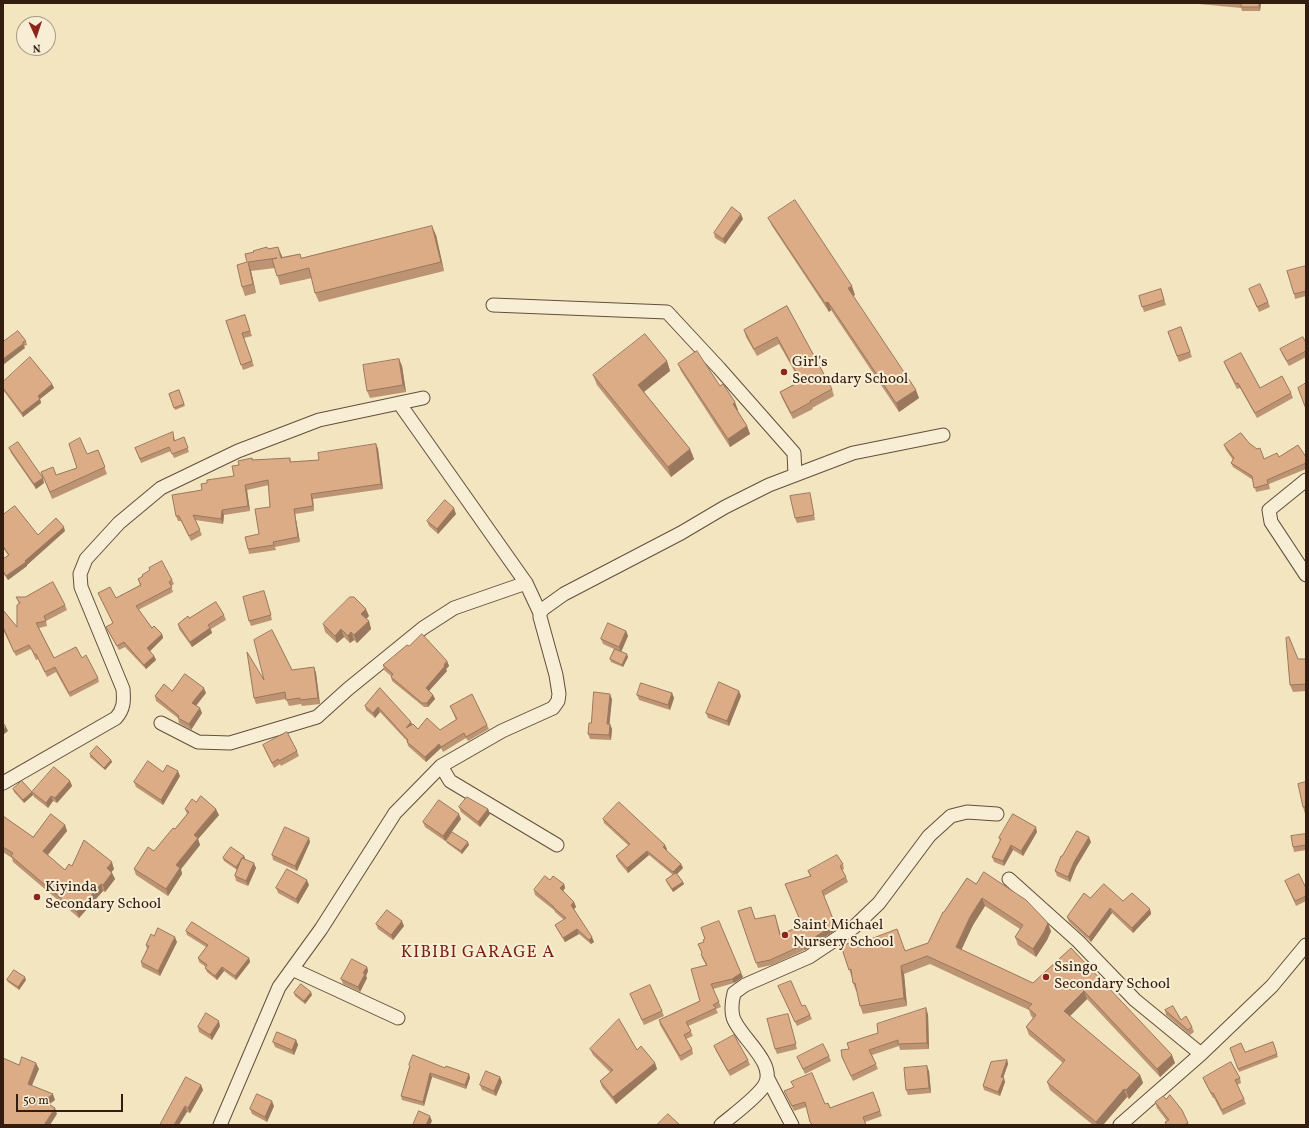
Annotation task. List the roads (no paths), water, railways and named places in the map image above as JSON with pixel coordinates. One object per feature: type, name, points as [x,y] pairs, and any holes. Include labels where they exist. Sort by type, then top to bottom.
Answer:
[{"type":"street","points":[[493,305],[667,312],[794,453],[796,475]]},
{"type":"street","points":[[3,783],[116,718],[121,712],[124,703],[124,689],[81,587],[80,574],[86,558],[119,523],[161,488],[238,451],[319,420],[423,398]]},
{"type":"street","points":[[220,1125],[279,987],[321,929],[394,813],[440,766],[502,731],[553,708],[558,702],[559,694],[556,675],[540,613],[526,583],[399,403]]},
{"type":"street","points":[[540,613],[543,609],[564,594],[681,533],[725,507],[769,485],[853,453],[943,435]]},
{"type":"street","points":[[1306,480],[1269,510],[1271,522],[1306,575]]},
{"type":"street","points":[[161,722],[198,742],[230,743],[317,717],[348,689],[423,628],[454,608],[526,583]]},
{"type":"street","points":[[440,766],[450,781],[557,845]]},
{"type":"street","points":[[721,1125],[758,1093],[765,1085],[767,1077],[766,1065],[733,1019],[731,1004],[734,993],[745,985],[809,957],[854,927],[879,903],[929,836],[951,816],[967,812],[997,814]]},
{"type":"street","points":[[1009,879],[1078,941],[1135,1000],[1201,1054]]},
{"type":"street","points":[[1120,1125],[1201,1054],[1272,986],[1306,945]]},
{"type":"street","points":[[292,969],[398,1018]]},
{"type":"street","points":[[767,1077],[792,1125]]},
{"type":"place","name":"Girl's Secondary School","points":[[784,372]]},
{"type":"place","name":"Kiyinda Secondary School","points":[[37,897]]},
{"type":"place","name":"Saint Michael Nursery School","points":[[785,935]]},
{"type":"place","name":"Ssingo Secondary School","points":[[1046,977]]},
{"type":"district","name":"KIBIBI GARAGE A","points":[[478,954]]}]
